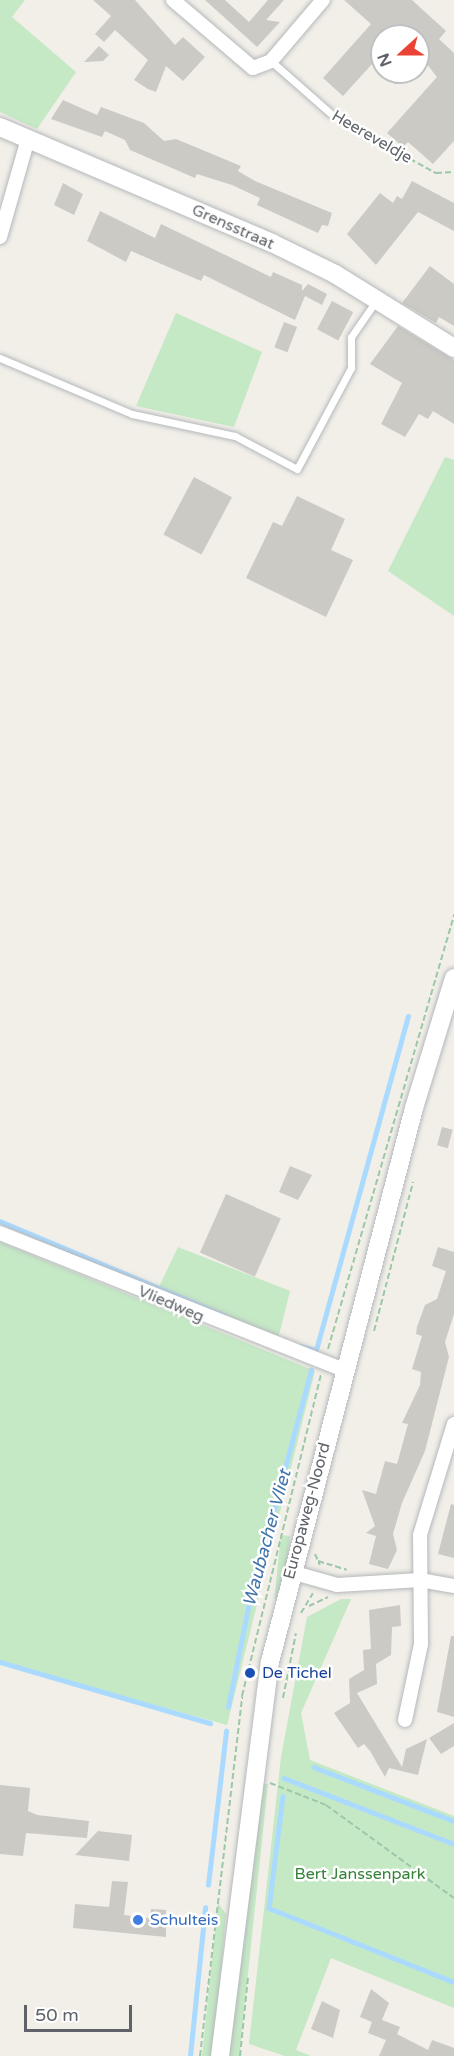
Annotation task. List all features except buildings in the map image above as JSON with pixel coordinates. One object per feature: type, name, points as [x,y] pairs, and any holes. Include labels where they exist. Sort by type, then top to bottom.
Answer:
[{"type":"street","points":[[173,0],[246,66],[271,61],[323,0]]},
{"type":"street","name":"Grensstraat","points":[[0,127],[272,243],[454,348]]},
{"type":"street","points":[[0,237],[28,139]]},
{"type":"street","name":"Europaweg-Noord","points":[[220,2056],[252,1780],[291,1572],[344,1370],[454,978]]},
{"type":"street","name":"Vliedweg","points":[[0,1233],[324,1364],[344,1370]]},
{"type":"street","points":[[405,1720],[421,1644],[420,1535],[453,1432]]},
{"type":"street","points":[[291,1572],[337,1585],[420,1580],[454,1586]]},
{"type":"lane","name":"Heereveldje","points":[[271,61],[330,113]]},
{"type":"lane","points":[[0,358],[132,414],[235,436],[297,468],[351,368],[351,337],[376,301]]},
{"type":"path","name":"Heereveldje","points":[[330,113],[436,173],[454,172]]},
{"type":"path","points":[[324,1364],[454,914]]},
{"type":"path","points":[[270,1783],[327,1805],[454,1898]]},
{"type":"green space","points":[[0,0],[25,0],[12,17],[76,72],[37,129],[0,112]]},
{"type":"green space","points":[[176,313],[262,352],[234,427],[136,406]]},
{"type":"green space","points":[[445,457],[454,460],[454,616],[388,571]]},
{"type":"green space","points":[[0,1242],[315,1371],[227,1725],[0,1662]]},
{"type":"green space","points":[[178,1247],[290,1291],[277,1343],[157,1291]]},
{"type":"green space","points":[[281,1535],[290,1536],[283,1600],[274,1599]]},
{"type":"green space","name":"Bert Janssenpark","points":[[341,1599],[351,1599],[301,1713],[310,1760],[454,1816],[454,2008],[331,1958],[296,2050],[311,2056],[285,2056],[249,2044],[281,1757],[307,1617]]},
{"type":"green space","points":[[258,1783],[268,1784],[239,2056],[229,2056]]},
{"type":"green space","points":[[218,1903],[226,1914],[221,1971],[212,2056],[202,2056]]},
{"type":"waterway","points":[[300,1346],[316,1350],[408,1016]]},
{"type":"waterway","name":"Waubacher Vliet","points":[[0,1221],[224,1315]]},
{"type":"waterway","name":"Waubacher Vliet","points":[[228,1707],[249,1603],[311,1370]]},
{"type":"waterway","points":[[0,1662],[210,1723]]},
{"type":"waterway","name":"Waubacher Vliet","points":[[208,1885],[226,1731]]},
{"type":"waterway","points":[[314,1767],[454,1821]]},
{"type":"waterway","points":[[284,1778],[454,1844]]},
{"type":"waterway","name":"Waubacher Vliet","points":[[283,1796],[269,1908],[454,1982]]},
{"type":"waterway","points":[[190,2056],[205,1908]]},
{"type":"place","name":"De Tichel","points":[[250,1673]]},
{"type":"place","name":"Schulteis","points":[[138,1920]]}]
